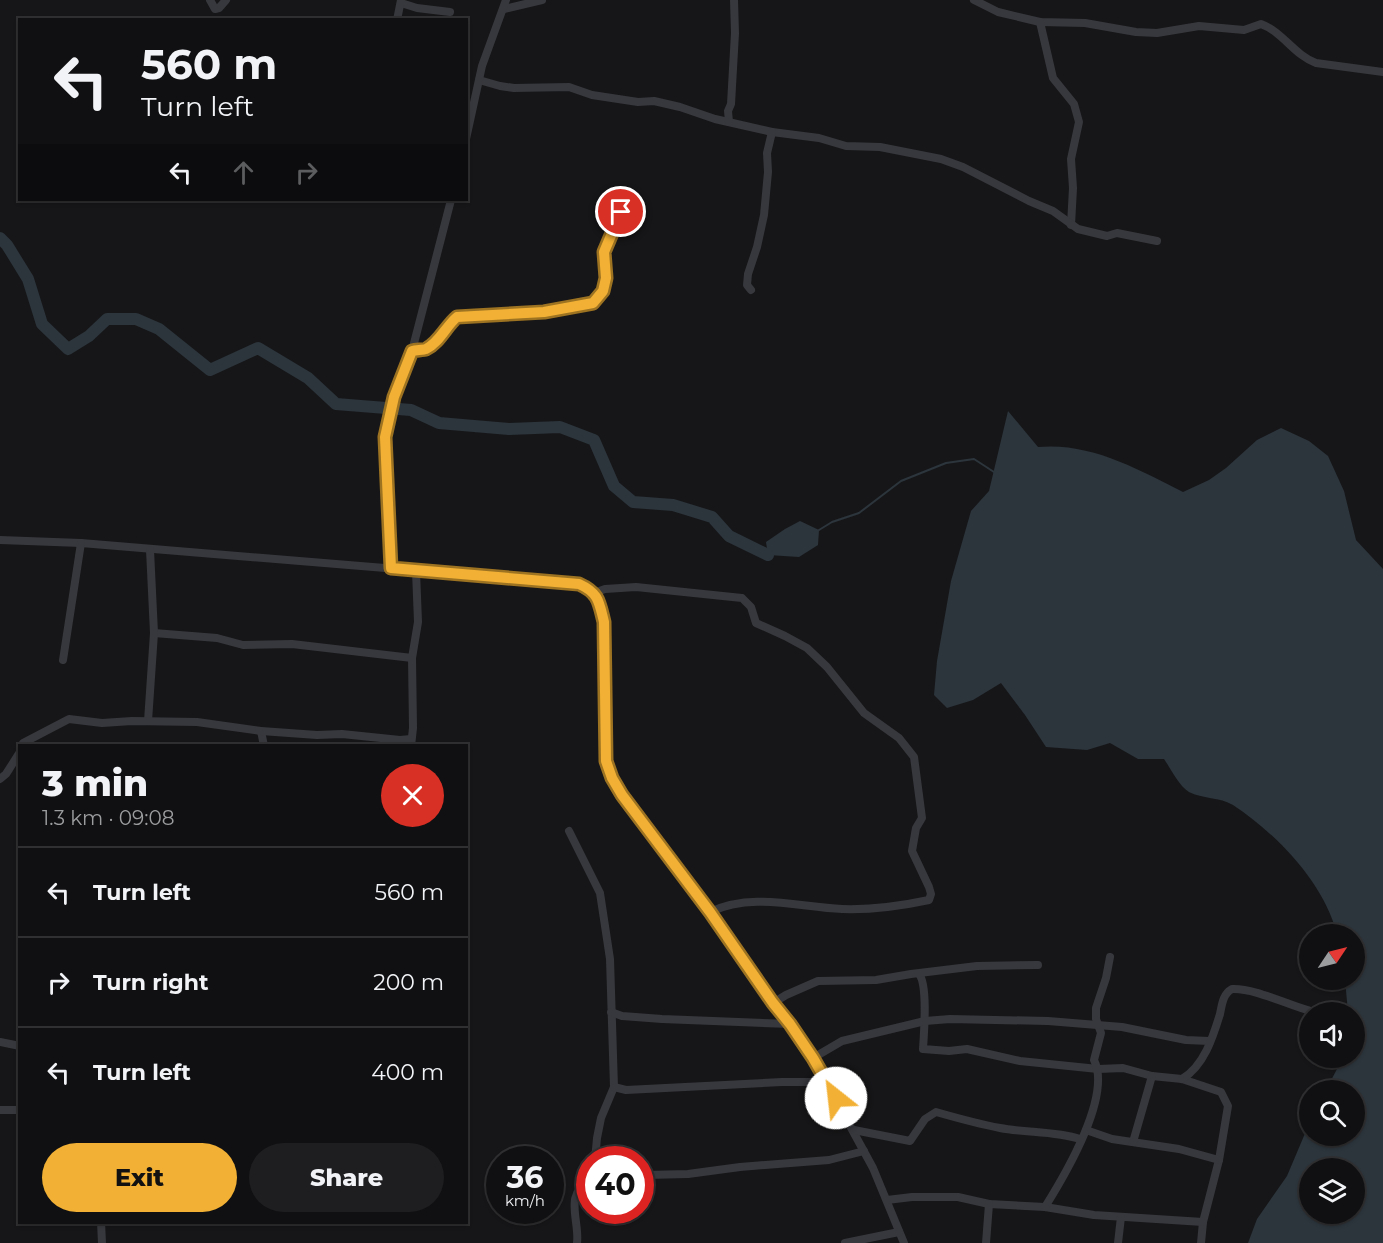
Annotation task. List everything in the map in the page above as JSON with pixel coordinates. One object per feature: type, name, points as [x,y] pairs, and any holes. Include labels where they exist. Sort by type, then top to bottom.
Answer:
[{"type":"street","points":[[210,0],[215,9],[226,0]]},
{"type":"street","points":[[468,130],[482,66],[505,5],[529,5],[542,0]]},
{"type":"street","points":[[729,122],[735,33],[734,0]]},
{"type":"street","points":[[974,0],[998,12],[1040,22],[1084,23],[1136,32],[1157,33],[1199,26],[1244,30],[1262,24],[1272,28],[1307,60],[1383,72]]},
{"type":"street","points":[[397,18],[401,1],[417,8],[450,12]]},
{"type":"street","points":[[1040,22],[1053,78],[1074,104],[1079,122],[1071,159],[1073,188],[1071,225]]},
{"type":"street","points":[[479,80],[514,88],[569,87],[592,95],[638,102],[654,101],[772,132],[819,138],[846,146],[880,147],[941,159],[963,167],[1053,211],[1078,229],[1107,236],[1117,233],[1157,241]]},
{"type":"street","points":[[751,290],[747,285],[748,274],[765,215],[767,153],[772,132]]},
{"type":"street","points":[[391,568],[385,437],[387,423],[394,397],[412,351],[451,201]]},
{"type":"street","points":[[412,351],[426,349],[457,317],[544,312],[593,303],[603,291],[606,278],[604,252],[621,212]]},
{"type":"street","points":[[0,540],[81,543],[579,584],[594,593],[604,622],[606,761],[612,778],[813,1058],[854,1130],[887,1200],[904,1243]]},
{"type":"street","points":[[63,660],[81,543]]},
{"type":"street","points":[[148,721],[154,633],[150,550]]},
{"type":"street","points":[[23,744],[69,719],[102,723],[197,722],[261,731],[317,735],[342,734],[411,742],[413,728],[412,658],[418,622],[416,571]]},
{"type":"street","points":[[594,593],[605,589],[636,587],[742,598],[751,607],[756,623],[807,648],[827,668],[864,713],[899,738],[914,757],[922,818],[916,828],[912,851],[929,887],[931,894],[929,900],[878,908],[842,909],[790,902],[744,903],[725,905],[710,912]]},
{"type":"street","points":[[154,633],[217,638],[243,645],[292,644],[412,658]]},
{"type":"street","points":[[261,731],[264,744]]},
{"type":"street","points":[[0,779],[18,755]]},
{"type":"street","points":[[569,831],[600,893],[610,959],[614,1088],[602,1118],[596,1146]]},
{"type":"street","points":[[1045,1207],[1086,1130],[1097,1090],[1098,1069],[1094,1060],[1101,1033],[1096,1019],[1096,1008],[1110,957]]},
{"type":"street","points":[[773,1003],[786,994],[818,981],[876,980],[977,966],[1038,965]]},
{"type":"street","points":[[919,974],[923,979],[923,1049],[949,1051],[967,1049],[1020,1061],[1098,1069],[1123,1068],[1152,1076],[1182,1079],[1221,1092],[1228,1106],[1219,1160],[1203,1222],[1201,1243]]},
{"type":"street","points":[[1182,1079],[1193,1072],[1200,1063],[1225,995],[1232,988],[1261,994],[1299,1007]]},
{"type":"street","points":[[611,1012],[622,1016],[662,1019],[790,1024]]},
{"type":"street","points":[[813,1058],[842,1041],[924,1021],[950,1019],[1047,1021],[1122,1027],[1186,1040],[1209,1041]]},
{"type":"street","points":[[0,1042],[18,1046]]},
{"type":"street","points":[[1133,1142],[1152,1076]]},
{"type":"street","points":[[614,1088],[626,1090],[827,1082]]},
{"type":"street","points":[[0,1110],[18,1110]]},
{"type":"street","points":[[854,1130],[910,1141],[925,1119],[936,1112],[1000,1128],[1042,1134],[1062,1134],[1080,1139]]},
{"type":"street","points":[[1086,1130],[1112,1139],[1179,1149],[1219,1160]]},
{"type":"street","points":[[654,1175],[688,1174],[740,1167],[829,1160],[864,1151]]},
{"type":"street","points":[[576,1193],[574,1198],[577,1243]]},
{"type":"street","points":[[887,1200],[912,1197],[958,1197],[989,1204],[1045,1207],[1121,1217],[1203,1222]]},
{"type":"street","points":[[986,1243],[989,1204]]},
{"type":"street","points":[[1118,1243],[1121,1217]]},
{"type":"street","points":[[101,1224],[102,1243]]},
{"type":"street","points":[[845,1243],[899,1232]]},
{"type":"shaded area","points":[[1008,411],[1038,447],[1076,449],[1095,453],[1131,466],[1183,492],[1209,480],[1257,440],[1281,428],[1309,441],[1328,456],[1344,491],[1356,540],[1383,569],[1383,1243],[1248,1243],[1257,1219],[1287,1176],[1300,1146],[1365,1146],[1365,1080],[1331,1080],[1337,1068],[1365,1068],[1365,1002],[1347,1002],[1346,990],[1365,990],[1365,924],[1334,924],[1310,878],[1282,845],[1233,805],[1189,792],[1179,782],[1164,759],[1138,759],[1110,743],[1087,750],[1046,747],[1001,683],[973,700],[947,708],[934,695],[937,661],[951,581],[971,511],[989,491]]},
{"type":"shaded area","points":[[800,521],[819,530],[818,545],[799,557],[768,555],[766,542]]},
{"type":"waterway","points":[[0,238],[7,245],[28,279],[42,324],[68,349],[89,336],[107,319],[136,319],[159,329],[210,370],[258,348],[308,378],[336,404],[411,410],[439,423],[509,429],[560,427],[594,440],[614,486],[633,502],[673,505],[712,517],[729,536],[768,555]]},
{"type":"waterway","points":[[819,530],[832,522],[859,513],[901,481],[946,463],[974,459],[994,472]]},
{"type":"route","points":[[621,212],[604,252],[606,278],[603,291],[593,303],[544,312],[457,317],[426,349],[412,351],[394,397],[385,437],[391,568],[579,584],[594,593],[604,622],[606,761],[612,778],[622,795],[790,1024],[836,1098]]}]
